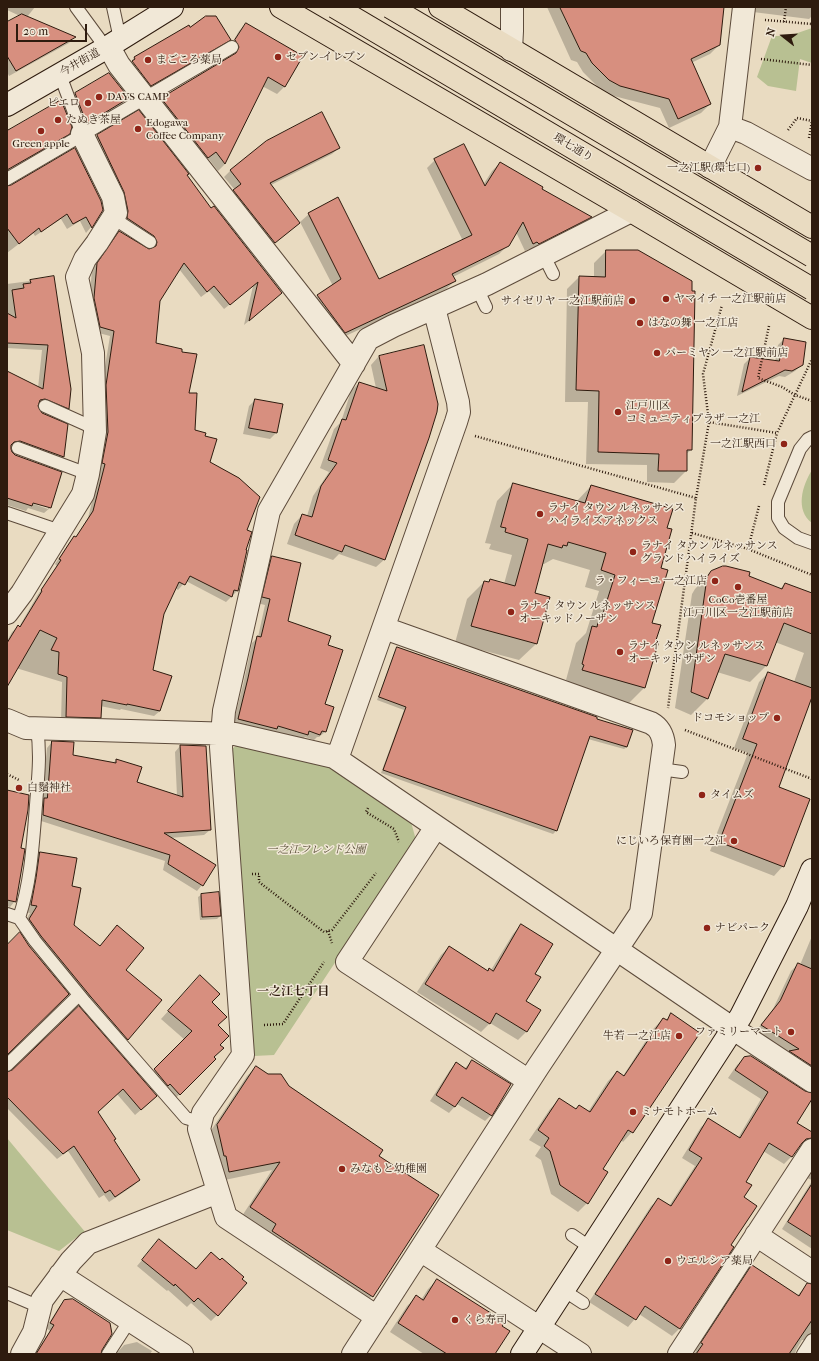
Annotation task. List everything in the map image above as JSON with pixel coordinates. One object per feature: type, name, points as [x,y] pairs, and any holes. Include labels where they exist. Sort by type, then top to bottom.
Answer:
[{"type":"main road","points":[[281,7],[812,318]]},
{"type":"main road","name":"環七通り","points":[[334,7],[812,289]]},
{"type":"main road","points":[[390,7],[812,256]]},
{"type":"main road","points":[[440,7],[812,227]]},
{"type":"street","name":"今井街道","points":[[7,105],[112,45],[172,7]]},
{"type":"street","points":[[511,50],[512,7]]},
{"type":"street","points":[[710,167],[730,127],[738,56],[752,13]]},
{"type":"street","points":[[112,45],[119,65],[290,274],[354,364]]},
{"type":"street","points":[[730,127],[746,133],[812,169]]},
{"type":"street","points":[[7,613],[22,593],[83,494],[88,474],[94,428],[93,353],[77,277],[85,259],[116,214],[113,197],[82,134]]},
{"type":"street","points":[[377,1317],[226,1217],[199,1129],[203,1113],[243,1055],[221,747],[224,712],[269,511],[368,339],[434,308],[482,297],[548,265],[631,211]]},
{"type":"street","points":[[338,759],[459,412],[458,402],[434,308]]},
{"type":"street","points":[[353,1348],[377,1317],[529,1081],[641,913],[664,745],[663,738],[657,726],[651,723],[384,628]]},
{"type":"street","points":[[7,720],[26,728],[235,734],[338,759],[812,1081]]},
{"type":"street","points":[[436,827],[347,962],[529,1081]]},
{"type":"street","points":[[522,1354],[741,1016],[797,906],[812,870]]},
{"type":"street","points":[[679,1354],[812,1150]]},
{"type":"street","points":[[22,1354],[34,1332],[42,1300],[60,1275],[88,1243],[218,1192]]},
{"type":"street","points":[[756,1236],[812,1272]]},
{"type":"street","points":[[420,1250],[472,1278],[539,1328],[580,1354]]},
{"type":"street","points":[[60,1275],[182,1354]]},
{"type":"lane","points":[[76,7],[112,45]]},
{"type":"lane","points":[[112,45],[113,7]]},
{"type":"lane","points":[[7,179],[232,46]]},
{"type":"lane","points":[[60,75],[82,134]]},
{"type":"lane","points":[[113,218],[150,242]]},
{"type":"lane","points":[[45,406],[94,428]]},
{"type":"lane","points":[[812,437],[808,439],[800,449],[778,502],[778,518],[784,528],[798,538],[812,543]]},
{"type":"lane","points":[[18,448],[88,474]]},
{"type":"lane","points":[[7,513],[60,532]]},
{"type":"lane","points":[[19,918],[28,879],[34,834],[40,770],[40,748],[37,728]]},
{"type":"lane","points":[[660,769],[682,772]]},
{"type":"lane","points":[[7,914],[19,918],[35,941],[79,995],[186,1118],[200,1122]]},
{"type":"lane","points":[[7,1065],[79,995]]},
{"type":"lane","points":[[572,1235],[591,1248]]},
{"type":"lane","points":[[563,1290],[583,1303]]},
{"type":"lane","points":[[7,1293],[40,1307]]},
{"type":"lane","points":[[108,1354],[130,1320]]},
{"type":"lane","points":[[803,1354],[812,1340]]},
{"type":"path","points":[[784,22],[786,7]]},
{"type":"path","points":[[752,13],[784,22],[812,24]]},
{"type":"path","points":[[738,56],[812,65]]},
{"type":"path","points":[[786,132],[797,118],[812,121],[810,138]]},
{"type":"path","points":[[668,709],[696,498],[709,422],[703,374],[722,305]]},
{"type":"path","points":[[769,326],[758,378],[812,401]]},
{"type":"path","points":[[709,422],[777,433],[812,360]]},
{"type":"path","points":[[469,434],[696,498]]},
{"type":"path","points":[[692,533],[748,549]]},
{"type":"path","points":[[683,730],[812,779]]},
{"type":"path","points":[[363,803],[369,807],[366,812],[394,829],[400,842],[395,848]]},
{"type":"path","points":[[230,875],[259,874],[259,882],[324,932],[332,930],[380,867]]},
{"type":"path","points":[[328,931],[332,944],[331,947]]},
{"type":"path","points":[[242,1028],[283,1024],[325,960]]},
{"type":"green space","points":[[812,28],[812,63],[800,59],[796,91],[768,86],[757,77],[772,36],[789,36]]},
{"type":"green space","points":[[812,470],[812,523],[803,511],[802,498],[805,483]]},
{"type":"green space","name":"一之江フレンド公園","points":[[239,743],[330,766],[411,822],[416,840],[274,1055],[254,1056],[232,749]]},
{"type":"green space","points":[[7,1138],[86,1233],[77,1237],[59,1251],[7,1230]]},
{"type":"building","points":[[560,7],[724,7],[720,45],[691,59],[711,104],[678,119],[669,99],[620,86],[609,80],[592,63],[586,53],[581,51]]},
{"type":"building","points":[[22,14],[76,37],[16,71],[7,56],[7,22]]},
{"type":"building","points":[[206,16],[216,16],[231,40],[151,86],[132,61],[135,59],[134,57],[189,25],[190,27]]},
{"type":"building","points":[[246,23],[303,56],[285,87],[268,77],[225,164],[216,152],[208,158],[161,98],[236,53],[239,47],[235,40]]},
{"type":"building","points":[[109,73],[129,98],[88,123],[86,122],[75,93]]},
{"type":"building","points":[[61,100],[72,127],[70,134],[7,170],[7,131]]},
{"type":"building","points":[[139,110],[189,174],[187,175],[211,208],[214,206],[282,293],[249,321],[258,282],[230,305],[214,286],[207,292],[184,263],[160,301],[156,343],[182,349],[182,352],[197,354],[189,393],[197,393],[195,430],[206,433],[205,436],[217,439],[210,462],[239,478],[260,497],[247,530],[252,532],[246,550],[238,591],[234,590],[232,597],[190,576],[185,585],[179,582],[164,614],[153,670],[172,676],[160,711],[102,700],[101,718],[66,717],[67,677],[58,674],[59,652],[51,650],[57,638],[40,630],[7,687],[7,643],[18,625],[20,627],[42,591],[41,590],[61,560],[59,559],[93,511],[105,464],[102,463],[108,432],[106,385],[114,331],[100,327],[94,298],[97,263],[119,231],[149,249],[156,246],[157,242],[154,236],[127,218],[128,211],[124,192],[97,135]]},
{"type":"building","points":[[322,112],[340,148],[270,183],[300,223],[275,243],[233,190],[241,184],[230,170],[266,141]]},
{"type":"building","points":[[464,144],[485,186],[500,162],[543,187],[542,189],[592,217],[539,244],[537,242],[533,244],[523,222],[509,246],[452,274],[456,281],[345,333],[317,295],[341,279],[308,213],[338,197],[379,279],[472,235],[434,159]]},
{"type":"building","points":[[75,148],[101,201],[103,210],[92,228],[86,217],[73,224],[67,214],[41,232],[39,228],[19,244],[7,228],[7,186]]},
{"type":"building","points":[[606,250],[638,250],[692,281],[692,291],[695,291],[692,450],[687,450],[687,471],[658,471],[659,454],[598,452],[599,391],[576,390],[579,276],[605,277]]},
{"type":"building","points":[[54,276],[71,389],[69,409],[45,399],[40,400],[38,406],[42,413],[68,424],[64,457],[20,441],[14,442],[11,445],[12,452],[15,455],[62,472],[51,508],[33,503],[32,506],[7,498],[7,371],[43,389],[48,345],[7,343],[7,313],[16,318],[12,290],[24,288],[23,284],[31,283],[30,280]]},
{"type":"building","points":[[784,338],[806,342],[803,365],[792,371],[785,370],[742,392],[750,357],[779,361]]},
{"type":"building","points":[[424,345],[438,404],[437,412],[385,560],[345,545],[342,552],[295,535],[302,514],[312,517],[321,486],[337,463],[328,460],[342,419],[346,420],[359,382],[387,391],[379,356]]},
{"type":"building","points":[[255,399],[283,404],[277,433],[249,428]]},
{"type":"building","points":[[513,483],[585,503],[591,485],[673,509],[667,528],[672,529],[661,568],[668,570],[652,623],[661,625],[656,640],[659,641],[645,688],[582,670],[584,665],[582,664],[592,626],[597,627],[598,622],[600,623],[615,575],[601,570],[606,553],[568,542],[567,546],[563,545],[562,548],[548,544],[535,593],[550,597],[537,644],[471,626],[484,581],[489,582],[490,579],[515,586],[528,539],[505,532],[506,528],[501,527]]},
{"type":"building","points":[[272,556],[301,563],[288,621],[331,636],[328,645],[343,650],[325,704],[334,707],[326,732],[322,731],[320,735],[309,731],[308,735],[278,726],[277,729],[238,719],[257,636],[261,637],[270,599],[262,597]]},
{"type":"building","points":[[723,566],[750,572],[749,576],[782,589],[785,583],[812,593],[812,634],[784,623],[767,666],[725,654],[708,699],[691,692],[707,577],[711,571]]},
{"type":"building","points":[[397,647],[597,717],[597,719],[633,730],[627,747],[590,736],[557,831],[383,770],[406,707],[379,697]]},
{"type":"building","points":[[768,672],[812,688],[812,697],[779,787],[810,799],[784,867],[719,842],[757,744],[743,739]]},
{"type":"building","points":[[52,741],[74,742],[73,755],[116,763],[116,759],[142,767],[137,782],[183,797],[180,745],[206,746],[211,830],[164,833],[216,865],[203,886],[168,864],[170,855],[43,815],[44,798],[47,798]]},
{"type":"building","points":[[7,790],[29,795],[28,810],[21,848],[25,849],[16,902],[7,900]]},
{"type":"building","points":[[40,852],[77,858],[72,886],[81,888],[74,925],[100,946],[117,925],[144,948],[126,970],[162,1000],[128,1040],[41,936],[29,919],[37,906],[31,905]]},
{"type":"building","points":[[219,892],[221,916],[202,917],[201,894]]},
{"type":"building","points":[[521,924],[553,944],[535,974],[541,977],[526,1001],[541,1010],[527,1032],[496,1013],[490,1024],[425,984],[449,946],[488,971],[489,968],[493,971]]},
{"type":"building","points":[[20,932],[29,946],[69,994],[7,1055],[7,945]]},
{"type":"building","points":[[798,963],[812,969],[812,1066],[789,1051],[799,1049],[761,1025],[780,1001]]},
{"type":"building","points":[[200,975],[220,994],[212,1002],[227,1017],[218,1025],[229,1036],[220,1045],[224,1048],[214,1057],[216,1059],[180,1095],[170,1084],[168,1086],[154,1069],[192,1031],[168,1011]]},
{"type":"building","points":[[79,1006],[157,1096],[141,1110],[123,1089],[98,1112],[140,1180],[115,1197],[110,1190],[105,1193],[74,1146],[63,1154],[7,1097],[7,1072],[12,1070]]},
{"type":"building","points":[[671,1013],[700,1033],[633,1133],[628,1130],[603,1169],[608,1172],[588,1204],[560,1185],[550,1151],[544,1146],[549,1138],[538,1130],[559,1098],[576,1109],[579,1105],[590,1112],[617,1071],[624,1076],[663,1018],[667,1020]]},
{"type":"building","points":[[751,1056],[805,1091],[812,1093],[812,1099],[797,1123],[812,1132],[812,1138],[806,1139],[792,1157],[769,1143],[746,1182],[752,1185],[744,1197],[757,1206],[731,1245],[734,1247],[680,1329],[645,1306],[636,1320],[595,1294],[658,1198],[671,1206],[702,1158],[689,1150],[708,1118],[740,1138],[768,1092],[735,1070],[744,1057]]},
{"type":"building","points":[[472,1060],[511,1084],[492,1116],[462,1097],[455,1107],[436,1095],[456,1062],[466,1069]]},
{"type":"building","points":[[256,1066],[268,1074],[281,1074],[289,1086],[383,1150],[379,1156],[439,1195],[373,1297],[272,1231],[276,1224],[250,1207],[280,1162],[229,1172],[217,1125]]},
{"type":"building","points":[[812,1184],[812,1237],[788,1222]]},
{"type":"building","points":[[159,1239],[196,1269],[211,1252],[220,1260],[222,1258],[244,1277],[242,1279],[247,1283],[218,1316],[198,1298],[194,1302],[175,1284],[174,1286],[142,1260]]},
{"type":"building","points":[[752,1265],[799,1296],[807,1283],[812,1284],[812,1320],[789,1354],[696,1354],[703,1344],[701,1343]]},
{"type":"building","points":[[437,1279],[505,1322],[502,1326],[510,1331],[495,1354],[447,1354],[398,1323],[416,1295],[423,1300]]},
{"type":"building","points":[[73,1299],[110,1323],[112,1334],[101,1354],[36,1354],[54,1325],[50,1323],[64,1300]]},
{"type":"place","name":"セブン-イレブン","points":[[278,57]]},
{"type":"place","name":"まごころ薬局","points":[[148,60]]},
{"type":"place","name":"DAYS CAMP","points":[[99,97]]},
{"type":"place","name":"ピエロ","points":[[88,103]]},
{"type":"place","name":"たぬき茶屋","points":[[58,120]]},
{"type":"place","name":"Edogawa Coffee Company","points":[[138,129]]},
{"type":"place","name":"Green apple","points":[[41,131]]},
{"type":"place","name":"一之江駅(環七口)","points":[[758,168]]},
{"type":"place","name":"ヤマイチ 一之江駅前店","points":[[666,299]]},
{"type":"place","name":"サイゼリヤ 一之江駅前店","points":[[632,301]]},
{"type":"place","name":"はなの舞 一之江店","points":[[640,323]]},
{"type":"place","name":"バーミヤン 一之江駅前店","points":[[657,353]]},
{"type":"place","name":"江戸川区 コミュニティプラザ 一之江","points":[[618,412]]},
{"type":"place","name":"一之江駅西口","points":[[784,444]]},
{"type":"place","name":"ラナイ タウン ルネッサンス ハイライズアネックス","points":[[540,514]]},
{"type":"place","name":"ラナイ タウン ルネッサンス グランドハイライズ","points":[[633,552]]},
{"type":"place","name":"ラ・フィーユ 一之江店","points":[[715,581]]},
{"type":"place","name":"CoCo壱番屋 江戸川区一之江駅前店","points":[[738,587]]},
{"type":"place","name":"ラナイ タウン ルネッサンス オーキッドノーザン","points":[[511,612]]},
{"type":"place","name":"ラナイ タウン ルネッサンス オーキッドサザン","points":[[620,652]]},
{"type":"place","name":"ドコモショップ","points":[[777,718]]},
{"type":"place","name":"白鬚神社","points":[[19,788]]},
{"type":"place","name":"タイムズ","points":[[702,795]]},
{"type":"place","name":"にじいろ保育園一之江","points":[[734,841]]},
{"type":"place","name":"ナビパーク","points":[[707,928]]},
{"type":"place","name":"ファミリーマート","points":[[791,1032]]},
{"type":"place","name":"牛若 一之江店","points":[[679,1036]]},
{"type":"place","name":"ミナモトホーム","points":[[633,1112]]},
{"type":"place","name":"みなもと幼稚園","points":[[342,1169]]},
{"type":"place","name":"ウエルシア薬局","points":[[668,1261]]},
{"type":"place","name":"くら寿司","points":[[455,1320]]},
{"type":"district","name":"一之江七丁目","points":[[293,992]]}]
